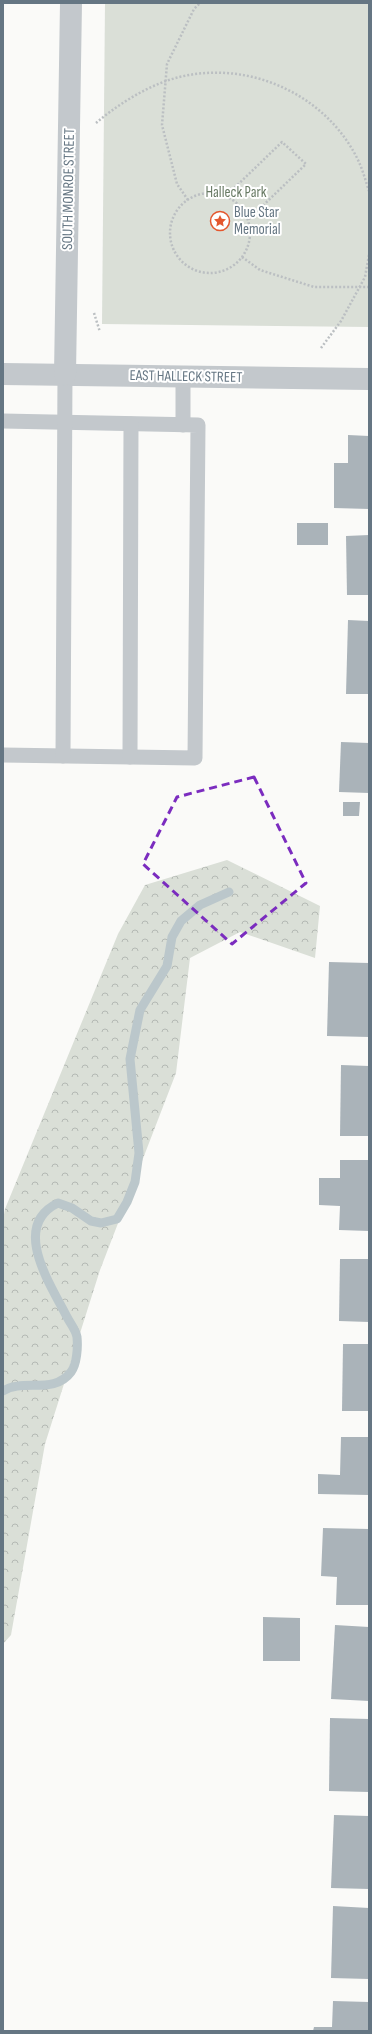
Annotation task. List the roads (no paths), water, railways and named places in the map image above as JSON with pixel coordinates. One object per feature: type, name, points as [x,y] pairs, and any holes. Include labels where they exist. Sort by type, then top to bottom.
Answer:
[{"type":"street","name":"SOUTH MONROE STREET","points":[[65,374],[71,3]]},
{"type":"street","name":"EAST HALLECK STREET","points":[[3,374],[369,379]]},
{"type":"lane","points":[[63,756],[65,374]]},
{"type":"lane","points":[[3,755],[195,758],[190,425],[183,376]]},
{"type":"lane","points":[[3,421],[65,421],[190,425]]},
{"type":"lane","points":[[130,424],[130,757]]},
{"type":"waterway","points":[[3,1391],[11,1387],[56,1383],[64,1379],[73,1369],[77,1350],[76,1334],[44,1273],[38,1257],[36,1241],[37,1226],[44,1213],[58,1203],[72,1208],[91,1221],[101,1223],[117,1219],[127,1202],[135,1182],[139,1153],[130,1059],[140,1010],[167,966],[172,937],[181,921],[200,905],[229,892]]},
{"type":"place","name":"Blue Star Memorial","points":[[220,221]]},
{"type":"park label","name":"Halleck Park","points":[[236,192]]}]
